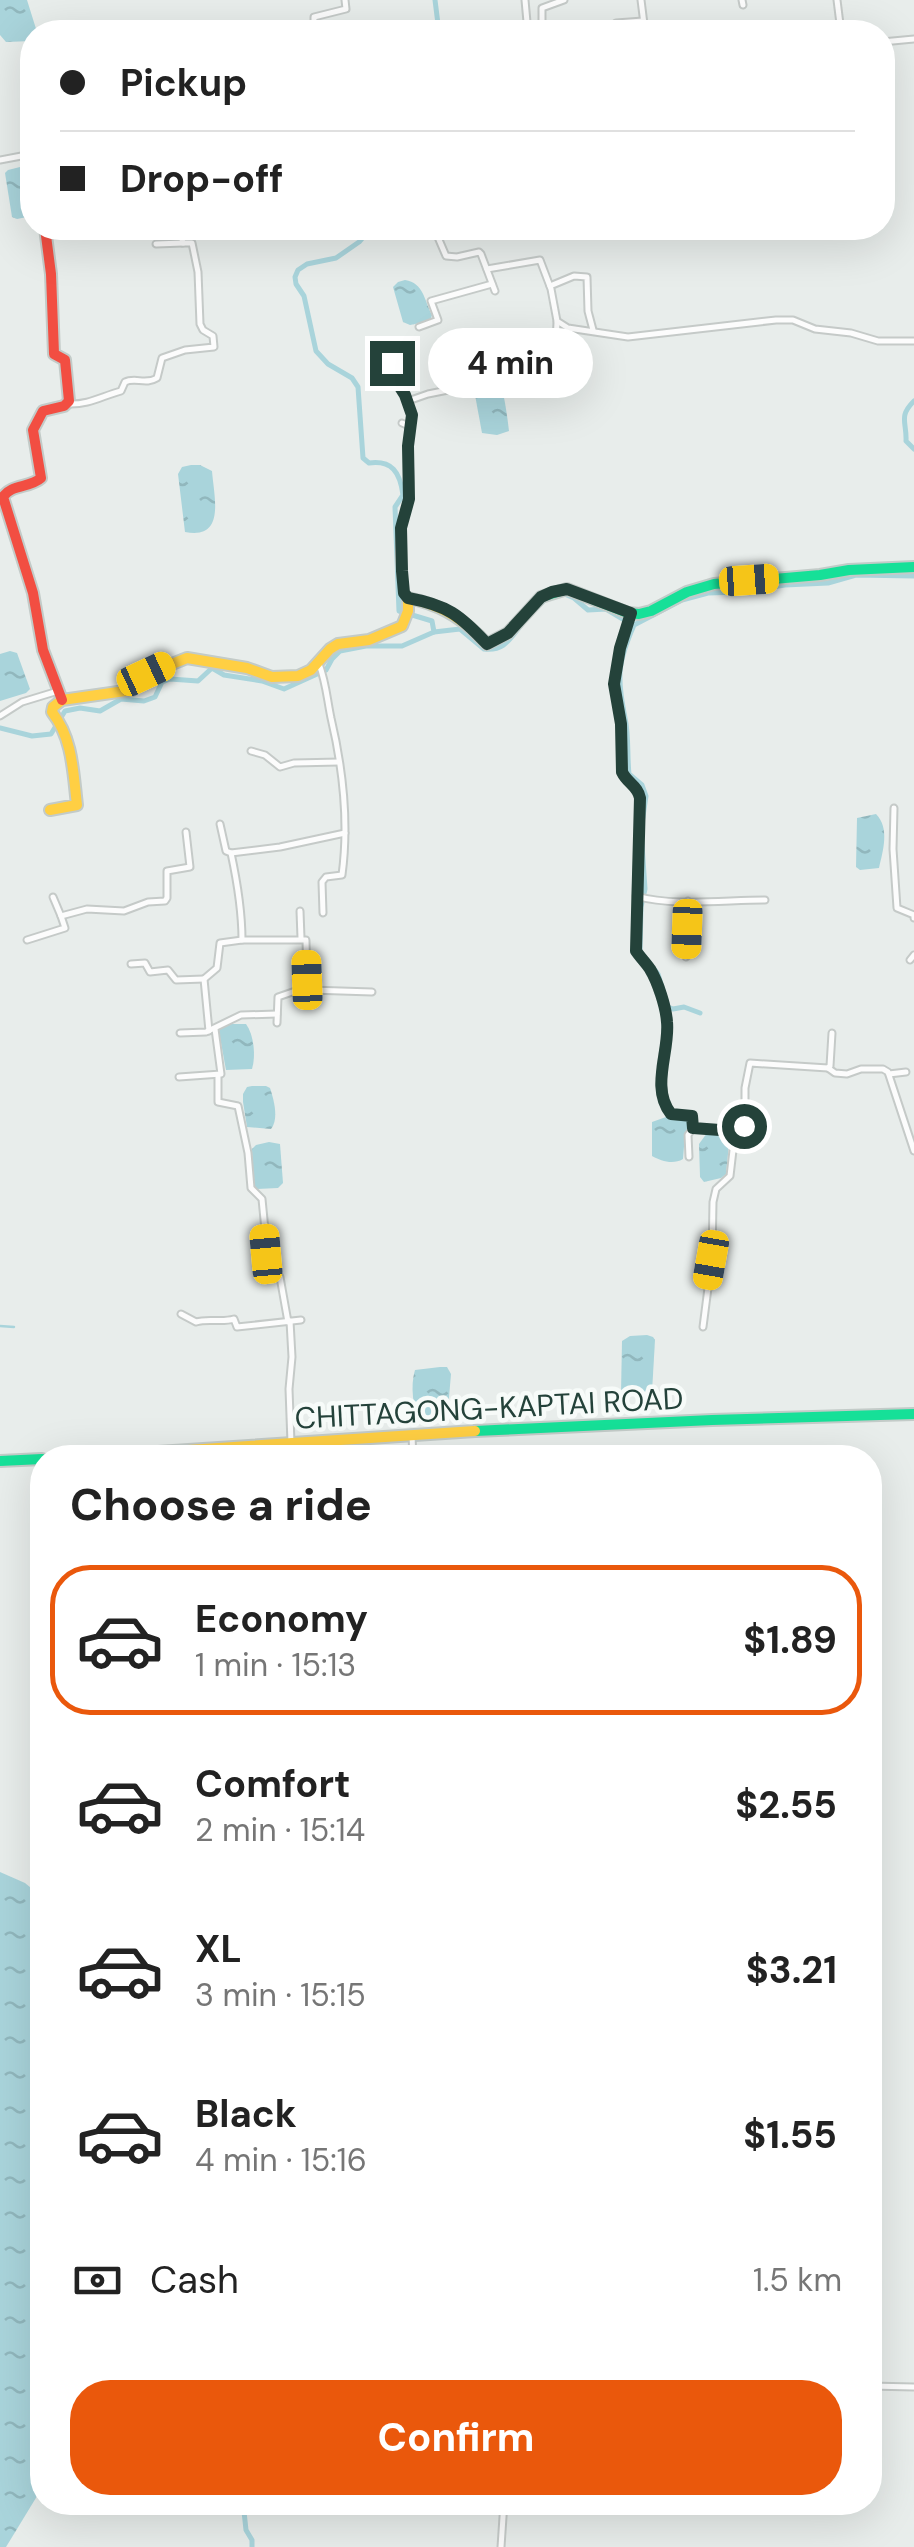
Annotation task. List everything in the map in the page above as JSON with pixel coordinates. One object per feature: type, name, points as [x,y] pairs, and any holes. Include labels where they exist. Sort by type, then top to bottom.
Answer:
[{"type":"street","points":[[314,20],[346,9],[345,0]]},
{"type":"street","points":[[542,20],[542,8],[564,0]]},
{"type":"street","points":[[46,240],[54,354],[66,360],[68,404]]},
{"type":"street","points":[[419,327],[438,320],[431,301],[494,287],[478,252],[446,256],[439,240]]},
{"type":"street","points":[[50,810],[77,805],[67,740],[62,722],[52,712],[60,695],[39,634],[22,552],[2,494],[40,480],[33,430],[43,411],[94,402],[121,391],[129,380],[155,380],[162,358],[185,350],[214,347],[213,336],[200,324],[198,272],[192,244],[156,244]]},
{"type":"street","points":[[487,269],[540,260],[557,321],[556,344],[532,344],[534,380]]},
{"type":"street","points":[[550,286],[574,276],[587,277],[593,331]]},
{"type":"street","points":[[557,321],[568,328],[612,336],[645,336],[793,320],[878,341],[914,341]]},
{"type":"street","points":[[0,716],[22,702],[132,690],[146,674],[187,658],[286,678],[311,670],[338,644],[369,640],[402,626],[408,608],[401,528],[409,499],[412,415],[392,363]]},
{"type":"street","points":[[408,401],[504,379],[512,370],[532,366]]},
{"type":"street","points":[[402,424],[410,428]]},
{"type":"street","points":[[408,608],[432,602],[450,610],[487,644],[508,633],[541,597],[567,589],[631,613],[651,611],[686,592],[714,584],[914,567]]},
{"type":"street","points":[[631,613],[614,684],[621,724],[622,772],[640,798],[636,951],[651,970],[667,1016],[661,1066],[666,1106],[671,1114],[692,1116],[689,1158]]},
{"type":"street","points":[[320,664],[339,762],[346,833],[342,875],[322,882],[323,913]]},
{"type":"street","points":[[251,751],[265,755],[280,768],[294,763],[339,762]]},
{"type":"street","points":[[894,808],[896,908],[914,918]]},
{"type":"street","points":[[220,824],[226,851],[231,853],[346,833]]},
{"type":"street","points":[[61,916],[97,909],[124,911],[148,902],[165,901],[167,871],[190,867],[186,832]]},
{"type":"street","points":[[231,853],[242,916],[242,940]]},
{"type":"street","points":[[636,896],[647,900],[765,900]]},
{"type":"street","points":[[27,940],[65,928],[52,897]]},
{"type":"street","points":[[686,957],[688,901]]},
{"type":"street","points":[[300,911],[300,940]]},
{"type":"street","points":[[131,964],[144,963],[150,972],[168,970],[176,980],[204,979],[217,968],[220,943],[306,940],[305,987]]},
{"type":"street","points":[[204,979],[221,1074],[218,1102],[238,1106],[251,1188],[262,1199],[268,1262],[280,1277],[289,1322],[291,1444]]},
{"type":"street","points":[[305,987],[372,992]]},
{"type":"street","points":[[277,1023],[278,997],[305,987]]},
{"type":"street","points":[[180,1033],[212,1030],[242,1014],[277,1014]]},
{"type":"street","points":[[828,1068],[832,1034]]},
{"type":"street","points":[[693,1128],[733,1131],[744,1126],[750,1063],[828,1068],[848,1074],[883,1069],[889,1074],[914,1152]]},
{"type":"street","points":[[889,1074],[906,1072]]},
{"type":"street","points":[[179,1078],[218,1076]]},
{"type":"street","points":[[703,1327],[712,1257],[713,1202],[716,1189],[730,1176],[733,1131]]},
{"type":"street","points":[[181,1314],[196,1322],[234,1319],[237,1327],[301,1320]]},
{"type":"street","name":"CHITTAGONG-KAPTAI ROAD","points":[[275,1445],[712,1420],[914,1414]]},
{"type":"street","points":[[412,1435],[412,1445]]},
{"type":"street","points":[[0,1461],[30,1460]]},
{"type":"street","points":[[882,2386],[914,2387]]},
{"type":"street","points":[[502,2547],[503,2515]]},
{"type":"water","points":[[0,0],[27,0],[33,20],[20,20],[20,41],[6,42],[0,35]]},
{"type":"water","points":[[20,167],[20,218],[12,217],[5,173]]},
{"type":"water","points":[[405,280],[423,293],[432,315],[430,321],[410,325],[403,322],[393,287]]},
{"type":"water","points":[[501,387],[509,431],[497,435],[482,433],[475,395],[480,389]]},
{"type":"water","points":[[191,465],[212,471],[215,514],[207,530],[198,533],[185,532],[178,474],[182,467]]},
{"type":"water","points":[[17,653],[30,689],[0,701],[0,654]]},
{"type":"water","points":[[876,814],[884,833],[879,868],[860,870],[856,867],[857,818]]},
{"type":"water","points":[[227,1024],[246,1024],[249,1029],[252,1069],[226,1070],[219,1032]]},
{"type":"water","points":[[266,1086],[274,1104],[273,1125],[271,1129],[247,1127],[243,1094],[247,1087]]},
{"type":"water","points":[[681,1117],[690,1122],[683,1159],[679,1161],[667,1162],[652,1156],[652,1122]]},
{"type":"water","points":[[707,1133],[724,1134],[729,1144],[726,1174],[704,1182],[700,1177],[699,1144]]},
{"type":"water","points":[[269,1142],[280,1144],[283,1183],[278,1188],[257,1189],[253,1184],[252,1149]]},
{"type":"water","points":[[647,1335],[655,1340],[651,1395],[625,1396],[621,1393],[622,1341]]},
{"type":"water","points":[[447,1367],[451,1374],[447,1421],[420,1423],[413,1397],[415,1370]]},
{"type":"water","points":[[0,1872],[30,1887],[30,2508],[6,2547],[0,2547]]},
{"type":"waterway","points":[[435,0],[438,20]]},
{"type":"waterway","points":[[0,728],[32,736],[51,734],[65,711],[100,711],[121,699],[144,701],[155,697],[162,682],[198,681],[212,668],[224,675],[284,689],[326,670],[340,651],[402,646],[434,632],[432,621],[399,611],[395,507],[403,495],[400,480],[394,469],[384,463],[369,463],[363,458],[358,387],[316,351],[304,296],[296,284],[298,270],[307,264],[336,258],[361,240]]},
{"type":"waterway","points":[[914,401],[904,420],[906,441],[914,449]]},
{"type":"waterway","points":[[700,1013],[668,1007],[658,974],[640,951],[645,889],[641,830],[646,796],[642,785],[629,774],[620,681],[624,650],[634,625],[682,600],[708,593],[828,583],[856,575],[914,576]]},
{"type":"waterway","points":[[562,593],[588,610],[606,609],[631,624]]},
{"type":"waterway","points":[[434,632],[460,629],[484,649],[496,649],[508,642],[547,598]]},
{"type":"waterway","points":[[0,1326],[14,1327]]},
{"type":"waterway","points":[[244,2515],[252,2547]]},
{"type":"traffic: fast","points":[[479,636],[487,644],[508,633],[541,597],[567,589],[639,614],[714,584],[914,567]]},
{"type":"traffic: fast","points":[[475,1431],[914,1414]]},
{"type":"traffic: fast","points":[[0,1461],[30,1460]]},
{"type":"traffic: slow","points":[[50,810],[77,805],[68,745],[52,712],[62,700],[132,690],[147,674],[187,658],[247,668],[272,677],[298,676],[311,670],[338,644],[369,640],[402,626],[408,598],[446,611],[479,636]]},
{"type":"traffic: slow","points":[[263,1445],[475,1431]]},
{"type":"traffic: jam","points":[[47,240],[54,354],[65,360],[69,401],[43,411],[33,430],[41,478],[3,497],[33,593],[43,650],[62,700]]},
{"type":"route","points":[[392,363],[412,415],[409,499],[401,528],[404,593],[408,598],[450,610],[487,644],[508,633],[541,597],[552,592],[567,589],[631,613],[614,684],[621,724],[622,772],[640,798],[636,951],[651,970],[667,1016],[661,1066],[666,1106],[671,1114],[692,1116],[693,1128],[733,1131],[744,1126]]}]
